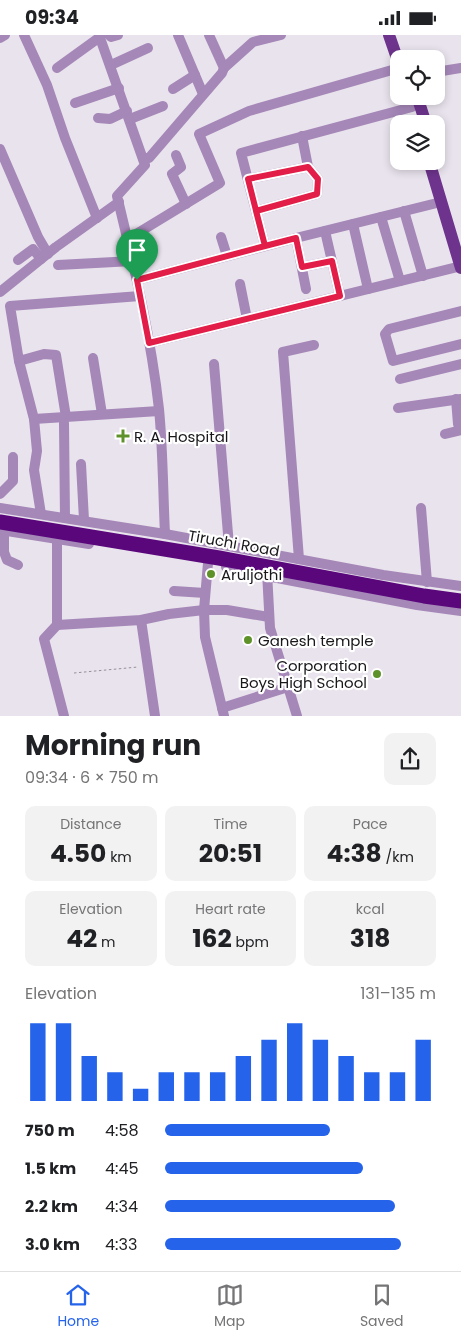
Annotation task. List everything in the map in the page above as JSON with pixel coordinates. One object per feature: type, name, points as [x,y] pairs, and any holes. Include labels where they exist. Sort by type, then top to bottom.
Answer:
[{"type":"highway","name":"Tiruchi Road","points":[[0,513],[202,546],[461,592]]},
{"type":"highway","name":"Tiruchi Road","points":[[1,527],[219,558],[424,596],[461,601]]},
{"type":"main road","points":[[389,35],[394,50]]},
{"type":"main road","points":[[398,35],[403,50]]},
{"type":"main road","points":[[432,170],[460,264]]},
{"type":"main road","points":[[440,170],[461,239]]},
{"type":"street","points":[[0,38],[4,35]]},
{"type":"street","points":[[24,35],[47,85],[97,218]]},
{"type":"street","points":[[57,68],[103,36],[111,37],[118,35]]},
{"type":"street","points":[[178,35],[203,94]]},
{"type":"street","points":[[209,35],[224,68]]},
{"type":"street","points":[[143,158],[149,158],[222,73],[224,68],[253,42],[281,35]]},
{"type":"street","points":[[103,36],[145,165],[117,196],[137,280],[159,411],[165,535]]},
{"type":"street","points":[[111,65],[148,48]]},
{"type":"street","points":[[445,71],[461,68]]},
{"type":"street","points":[[128,239],[220,183],[199,133],[250,111],[390,71]]},
{"type":"street","points":[[173,89],[195,75]]},
{"type":"street","points":[[75,103],[119,88]]},
{"type":"street","points":[[265,246],[241,153],[302,136],[398,105]]},
{"type":"street","points":[[98,118],[110,119],[163,107]]},
{"type":"street","points":[[256,211],[317,194],[318,179],[308,167],[302,136]]},
{"type":"street","points":[[0,149],[38,237],[44,257]]},
{"type":"street","points":[[176,155],[181,167],[172,173],[186,204]]},
{"type":"street","points":[[248,179],[308,167]]},
{"type":"street","points":[[0,292],[119,202]]},
{"type":"street","points":[[137,280],[441,202]]},
{"type":"street","points":[[404,211],[423,276]]},
{"type":"street","points":[[381,217],[400,281]]},
{"type":"street","points":[[353,224],[368,289]]},
{"type":"street","points":[[325,231],[340,296]]},
{"type":"street","points":[[222,237],[227,256]]},
{"type":"street","points":[[296,238],[306,289]]},
{"type":"street","points":[[18,260],[33,249],[44,257]]},
{"type":"street","points":[[58,265],[133,261]]},
{"type":"street","points":[[302,267],[332,261]]},
{"type":"street","points":[[149,343],[423,276],[460,264]]},
{"type":"street","points":[[240,284],[247,319]]},
{"type":"street","points":[[41,514],[34,470],[37,451],[34,419],[19,361],[10,306],[140,296]]},
{"type":"street","points":[[461,311],[389,329],[385,334],[393,361],[461,344]]},
{"type":"street","points":[[299,559],[283,352],[314,345]]},
{"type":"street","points":[[19,361],[44,354],[56,355],[65,420],[65,518]]},
{"type":"street","points":[[93,359],[102,414]]},
{"type":"street","points":[[214,364],[229,546]]},
{"type":"street","points":[[400,379],[461,365]]},
{"type":"street","points":[[398,408],[458,399],[460,427],[445,434]]},
{"type":"street","points":[[34,419],[65,420],[102,414],[159,411]]},
{"type":"street","points":[[0,494],[13,481],[13,457]]},
{"type":"street","points":[[81,465],[84,521]]},
{"type":"street","points":[[0,508],[229,546],[427,582],[461,586]]},
{"type":"street","points":[[422,508],[427,582]]},
{"type":"street","points":[[18,565],[7,560],[4,552],[1,527],[57,539],[208,563],[267,577],[417,605],[461,611]]},
{"type":"street","points":[[57,539],[57,625],[44,639],[64,716]]},
{"type":"street","points":[[265,553],[270,628],[297,716]]},
{"type":"street","points":[[208,563],[204,610],[205,637],[223,712],[288,687]]},
{"type":"street","points":[[174,591],[205,593]]},
{"type":"street","points":[[57,625],[141,620],[168,614],[204,610],[227,610],[269,617]]},
{"type":"street","points":[[141,620],[155,716]]},
{"type":"path","points":[[74,673],[148,665]]},
{"type":"place","name":"R. A. Hospital","points":[[123,436]]},
{"type":"place","name":"Aruljothi","points":[[211,574]]},
{"type":"place","name":"Ganesh temple","points":[[248,640]]},
{"type":"place","name":"Corporation Boys High School","points":[[377,674]]},
{"type":"route","points":[[137,280],[149,343],[340,296],[332,261],[302,267],[296,238],[265,246],[256,211],[317,194],[318,179],[308,167],[248,179],[265,246],[137,280]]}]
